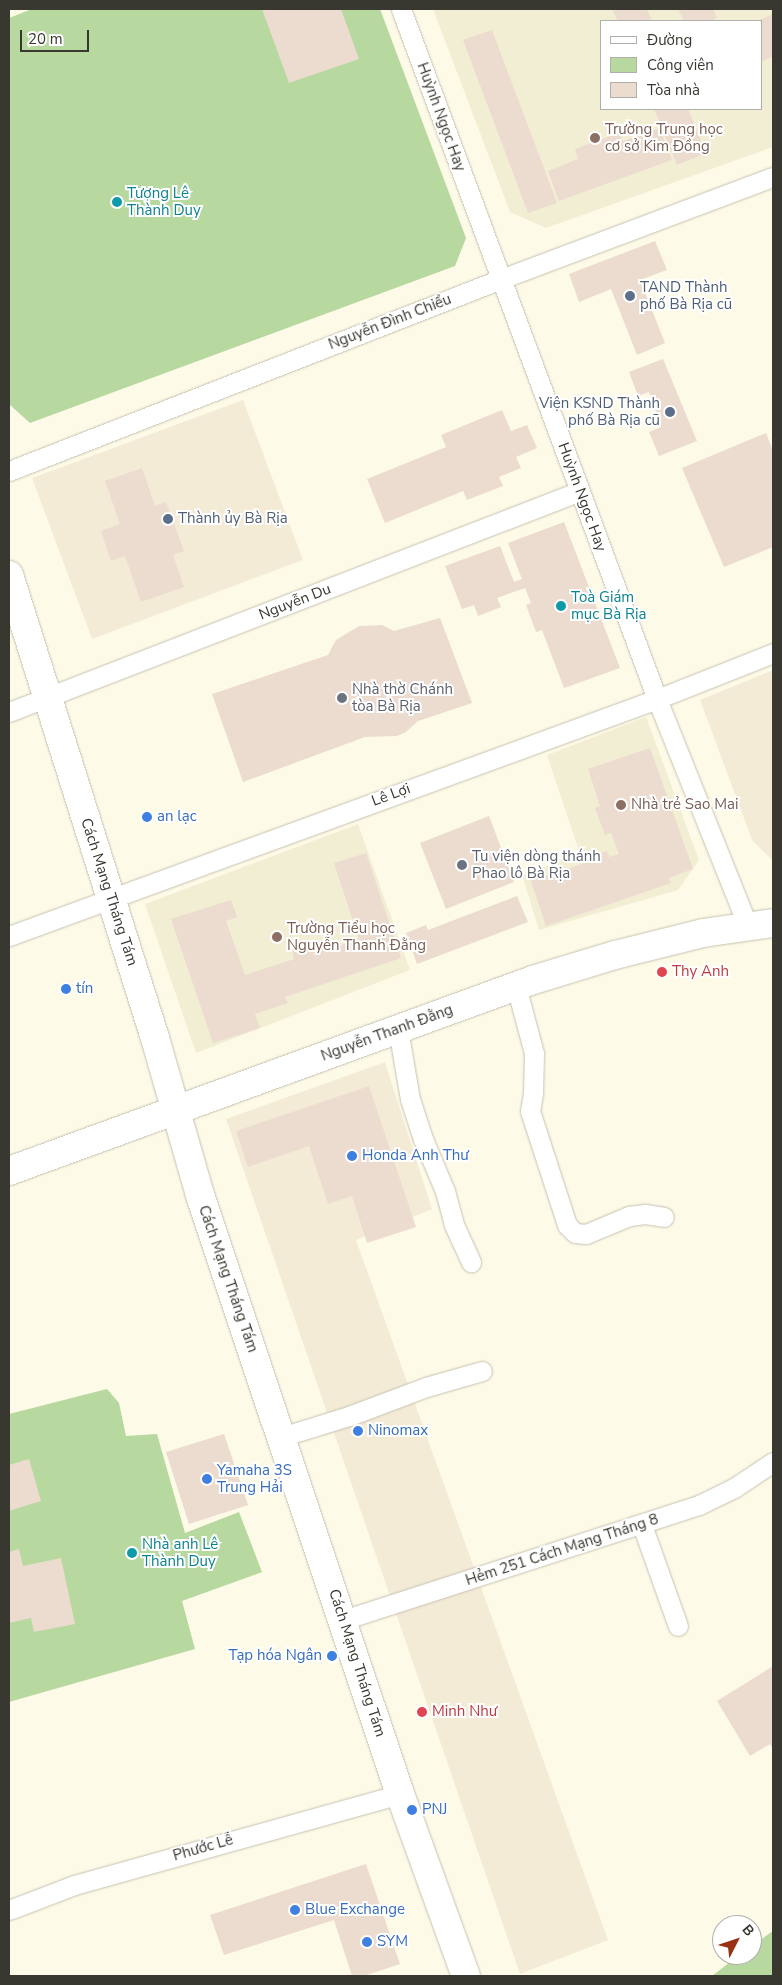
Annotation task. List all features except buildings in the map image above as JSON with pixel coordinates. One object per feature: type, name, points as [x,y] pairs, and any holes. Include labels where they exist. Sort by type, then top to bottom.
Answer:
[{"type":"main road","name":"Cách Mạng Tháng Tám","points":[[9,575],[155,1038],[174,1110],[200,1195],[400,1794],[466,1976]]},
{"type":"main road","name":"Nguyễn Thanh Đằng","points":[[9,1171],[516,986],[615,955],[703,933],[761,925]]},
{"type":"street","name":"Huỳnh Ngọc Hay","points":[[401,9],[657,699],[761,925]]},
{"type":"street","name":"Nguyễn Đình Chiểu","points":[[9,471],[501,279],[773,177]]},
{"type":"street","name":"Nguyễn Du","points":[[9,712],[580,491]]},
{"type":"street","name":"Lê Lợi","points":[[9,936],[111,897],[657,699],[773,653]]},
{"type":"street","points":[[516,986],[534,1053],[530,1111],[567,1225],[575,1233],[586,1234],[629,1216],[645,1214],[664,1217]]},
{"type":"street","points":[[398,1029],[410,1099],[423,1139],[445,1191],[454,1226],[471,1262]]},
{"type":"street","points":[[281,1437],[349,1416],[426,1387],[482,1371]]},
{"type":"street","name":"Hẻm 251 Cách Mạng Tháng 8","points":[[343,1620],[642,1525],[699,1505],[734,1488],[773,1462]]},
{"type":"street","points":[[642,1525],[678,1626]]},
{"type":"street","name":"Phước Lễ","points":[[9,1910],[74,1885],[400,1794]]},
{"type":"shaded area","name":"Trường Trung học cơ sở Kim Đồng","points":[[433,9],[773,9],[773,147],[546,228],[510,212]]},
{"type":"shaded area","name":"Thành ủy Bà Rịa","points":[[243,400],[303,560],[92,639],[32,478]]},
{"type":"shaded area","points":[[773,670],[773,861],[752,840],[700,700]]},
{"type":"shaded area","name":"Nhà trẻ Sao Mai","points":[[646,717],[699,860],[678,890],[539,930],[522,875],[580,854],[547,755]]},
{"type":"shaded area","name":"Trường Tiểu học Nguyễn Thanh Đằng","points":[[358,824],[410,970],[196,1053],[145,904]]},
{"type":"shaded area","points":[[385,1062],[432,1209],[356,1240],[608,1940],[520,1974],[226,1119]]},
{"type":"green space","points":[[32,9],[380,9],[466,238],[455,266],[30,423],[9,404],[9,18]]},
{"type":"green space","name":"Nhà anh Lê Thành Duy","points":[[107,1389],[119,1403],[126,1436],[157,1434],[185,1533],[239,1512],[262,1572],[182,1601],[195,1649],[9,1702],[9,1414]]},
{"type":"green space","points":[[773,1931],[773,1976],[712,1976],[726,1965],[762,1965],[762,1939]]},
{"type":"place","name":"Trường Trung học cơ sở Kim Đồng","points":[[595,138]]},
{"type":"place","name":"Tượng Lê Thành Duy","points":[[117,202]]},
{"type":"place","name":"TAND Thành phố Bà Rịa cũ","points":[[630,296]]},
{"type":"place","name":"Viện KSND Thành phố Bà Rịa cũ","points":[[670,412]]},
{"type":"place","name":"Thành ủy Bà Rịa","points":[[168,519]]},
{"type":"place","name":"Toà Giám mục Bà Rịa","points":[[561,606]]},
{"type":"place","name":"Nhà thờ Chánh tòa Bà Rịa","points":[[342,698]]},
{"type":"place","name":"Nhà trẻ Sao Mai","points":[[621,805]]},
{"type":"place","name":"an lạc","points":[[147,817]]},
{"type":"place","name":"Tu viện dòng thánh Phao lô Bà Rịa","points":[[462,865]]},
{"type":"place","name":"Trường Tiểu học Nguyễn Thanh Đằng","points":[[277,937]]},
{"type":"place","name":"Thy Anh","points":[[662,972]]},
{"type":"place","name":"tín","points":[[66,989]]},
{"type":"place","name":"Honda Anh Thư","points":[[352,1156]]},
{"type":"place","name":"Ninomax","points":[[358,1431]]},
{"type":"place","name":"Yamaha 3S Trung Hải","points":[[207,1479]]},
{"type":"place","name":"Nhà anh Lê Thành Duy","points":[[132,1553]]},
{"type":"place","name":"Tạp hóa Ngân","points":[[332,1656]]},
{"type":"place","name":"Minh Như","points":[[422,1712]]},
{"type":"place","name":"PNJ","points":[[412,1810]]},
{"type":"place","name":"Blue Exchange","points":[[295,1910]]},
{"type":"place","name":"SYM","points":[[367,1942]]}]
